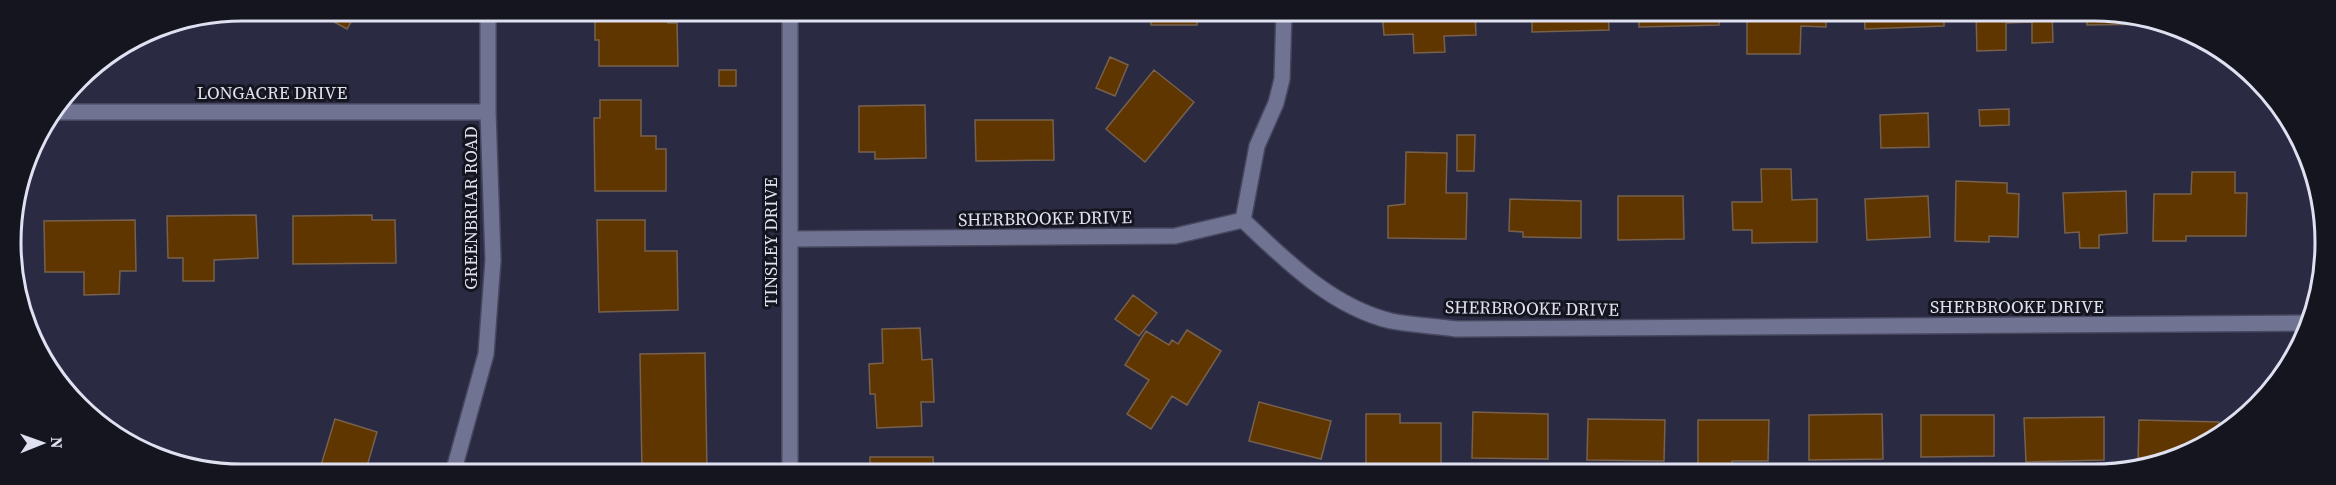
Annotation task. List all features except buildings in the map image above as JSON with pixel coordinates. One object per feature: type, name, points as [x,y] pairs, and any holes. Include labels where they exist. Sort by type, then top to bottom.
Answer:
[{"type":"street","name":"GREENBRIAR ROAD","points":[[455,464],[486,354],[493,260],[488,112],[488,21]]},
{"type":"street","name":"TINSLEY DRIVE","points":[[790,21],[790,464]]},
{"type":"street","points":[[1243,220],[1257,146],[1276,103],[1282,79],[1284,21]]},
{"type":"street","name":"LONGACRE DRIVE","points":[[65,111],[488,112]]},
{"type":"street","name":"SHERBROOKE DRIVE","points":[[790,239],[1175,236],[1243,220],[1290,265],[1345,304],[1390,321],[1456,328],[2300,323]]}]
